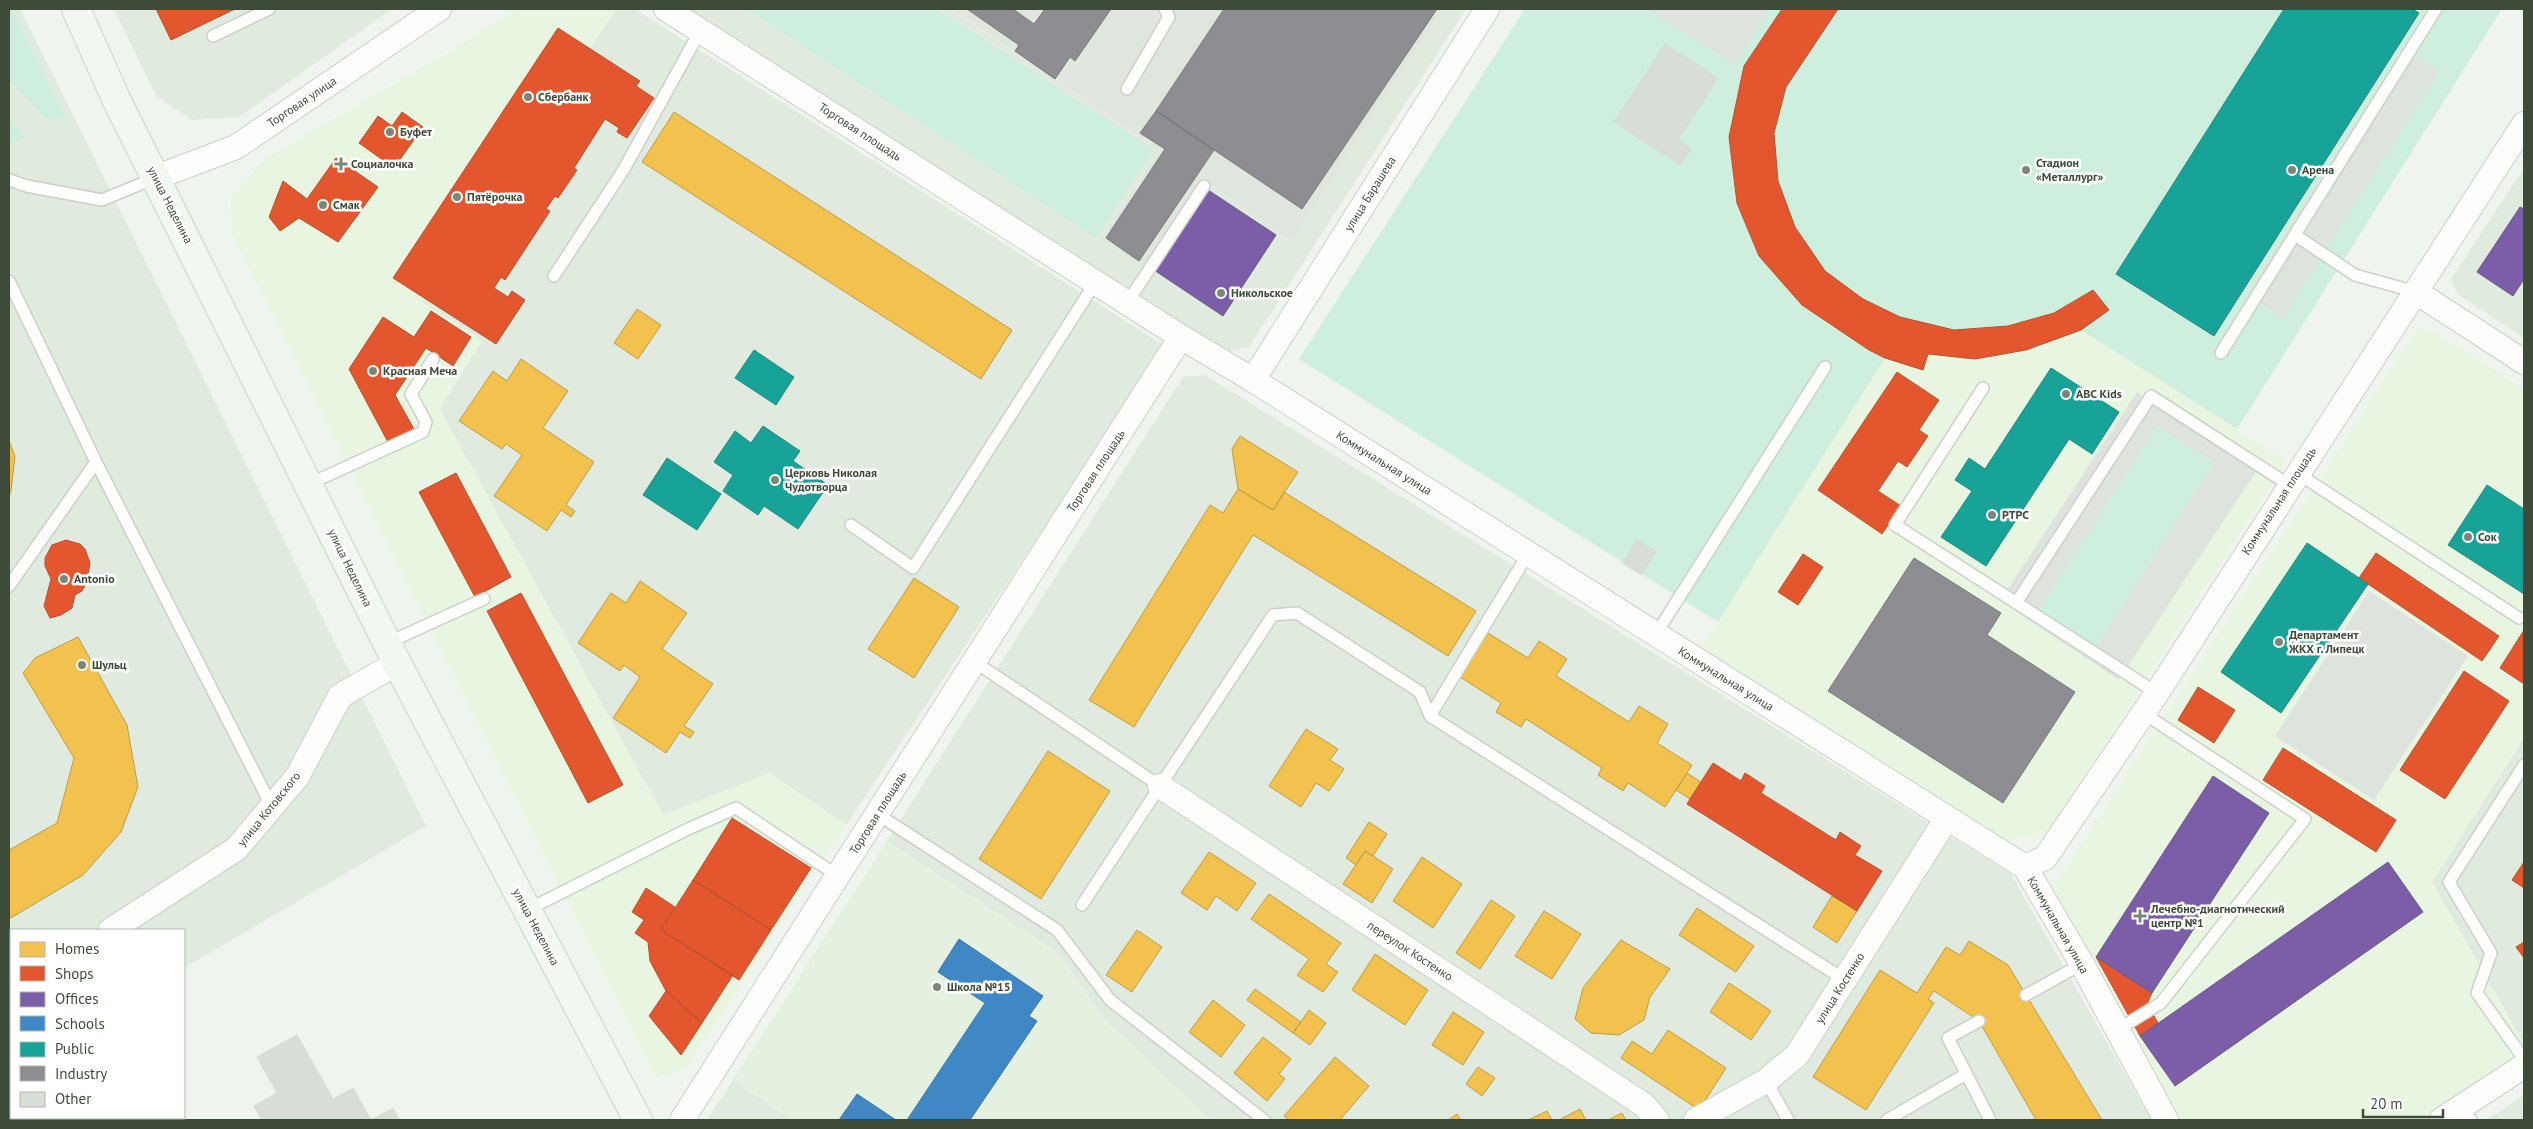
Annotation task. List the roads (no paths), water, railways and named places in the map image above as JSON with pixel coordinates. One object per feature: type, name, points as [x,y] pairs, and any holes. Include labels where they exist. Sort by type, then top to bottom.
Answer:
[{"type":"main road","name":"улица Неделина","points":[[76,9],[118,101],[392,653],[638,1120]]},
{"type":"street","name":"Торговая улица","points":[[157,177],[236,147],[439,9]]},
{"type":"street","name":"Торговая площадь","points":[[666,9],[1182,337],[682,1120]]},
{"type":"street","name":"улица Барашева","points":[[1252,380],[1487,9]]},
{"type":"street","name":"Коммунальная площадь","points":[[2025,866],[2045,858],[2157,693],[2293,479],[2524,124]]},
{"type":"street","points":[[2416,292],[2524,362]]},
{"type":"street","name":"Коммунальная улица","points":[[1182,337],[2025,866],[2082,964],[2166,1120]]},
{"type":"street","name":"улица Котовского","points":[[113,929],[236,850],[297,777],[340,696],[392,653]]},
{"type":"street","name":"переулок Костенко","points":[[1160,786],[1644,1105],[1657,1120]]},
{"type":"street","name":"улица Костенко","points":[[1696,1120],[1766,1081],[1797,1054],[1948,818]]},
{"type":"street","points":[[2441,1120],[2466,1113],[2524,1066]]},
{"type":"lane","points":[[213,36],[269,9]]},
{"type":"lane","points":[[1127,89],[1169,17],[1165,9]]},
{"type":"lane","points":[[2221,353],[2436,9]]},
{"type":"lane","points":[[554,276],[624,169],[700,31]]},
{"type":"lane","points":[[9,180],[27,186],[102,200],[157,177]]},
{"type":"lane","points":[[1127,303],[1204,186]]},
{"type":"lane","points":[[2295,235],[2355,275],[2416,292]]},
{"type":"lane","points":[[9,282],[96,462],[272,807]]},
{"type":"lane","points":[[851,525],[912,568],[1095,282]]},
{"type":"lane","points":[[308,484],[423,432],[426,422],[411,394],[432,359]]},
{"type":"lane","points":[[1656,634],[1825,367]]},
{"type":"lane","points":[[1983,388],[1895,525],[2157,693]]},
{"type":"lane","points":[[2016,603],[2151,396],[2293,479],[2519,618]]},
{"type":"lane","points":[[9,586],[96,462]]},
{"type":"lane","points":[[1430,716],[1528,554]]},
{"type":"lane","points":[[392,653],[484,600]]},
{"type":"lane","points":[[1082,905],[1273,615],[1297,613],[1420,692],[1430,716],[1845,980]]},
{"type":"lane","points":[[975,662],[1160,786]]},
{"type":"lane","points":[[2117,1030],[2161,1003],[2305,819],[2143,713]]},
{"type":"lane","points":[[2524,765],[2449,882],[2491,953],[2477,993],[2524,1059]]},
{"type":"lane","points":[[527,910],[688,829],[736,808],[838,876]]},
{"type":"lane","points":[[877,814],[1057,930],[1110,1000],[1264,1120]]},
{"type":"lane","points":[[2026,995],[2082,964]]},
{"type":"lane","points":[[1979,1021],[1948,1038],[1990,1120]]},
{"type":"lane","points":[[1888,1120],[1966,1074]]},
{"type":"lane","points":[[1766,1081],[1788,1120]]},
{"type":"place","name":"Сбербанк","points":[[528,97]]},
{"type":"place","name":"Буфет","points":[[390,132]]},
{"type":"place","name":"Социалочка","points":[[341,164]]},
{"type":"place","name":"Стадион «Металлург»","points":[[2026,170]]},
{"type":"place","name":"Арена","points":[[2292,170]]},
{"type":"place","name":"Пятёрочка","points":[[457,197]]},
{"type":"place","name":"Смак","points":[[323,205]]},
{"type":"place","name":"Никольское","points":[[1221,293]]},
{"type":"place","name":"Красная Меча","points":[[373,371]]},
{"type":"place","name":"ABC Kids","points":[[2066,394]]},
{"type":"place","name":"Церковь Николая Чудотворца","points":[[775,480]]},
{"type":"place","name":"РТРС","points":[[1992,515]]},
{"type":"place","name":"Сок","points":[[2468,537]]},
{"type":"place","name":"Antonio","points":[[64,579]]},
{"type":"place","name":"Департамент ЖКХ г. Липецк","points":[[2279,642]]},
{"type":"place","name":"Шульц","points":[[82,665]]},
{"type":"place","name":"Лечебно-диагнотический центр №1","points":[[2140,916]]},
{"type":"place","name":"Школа №15","points":[[937,987]]}]
